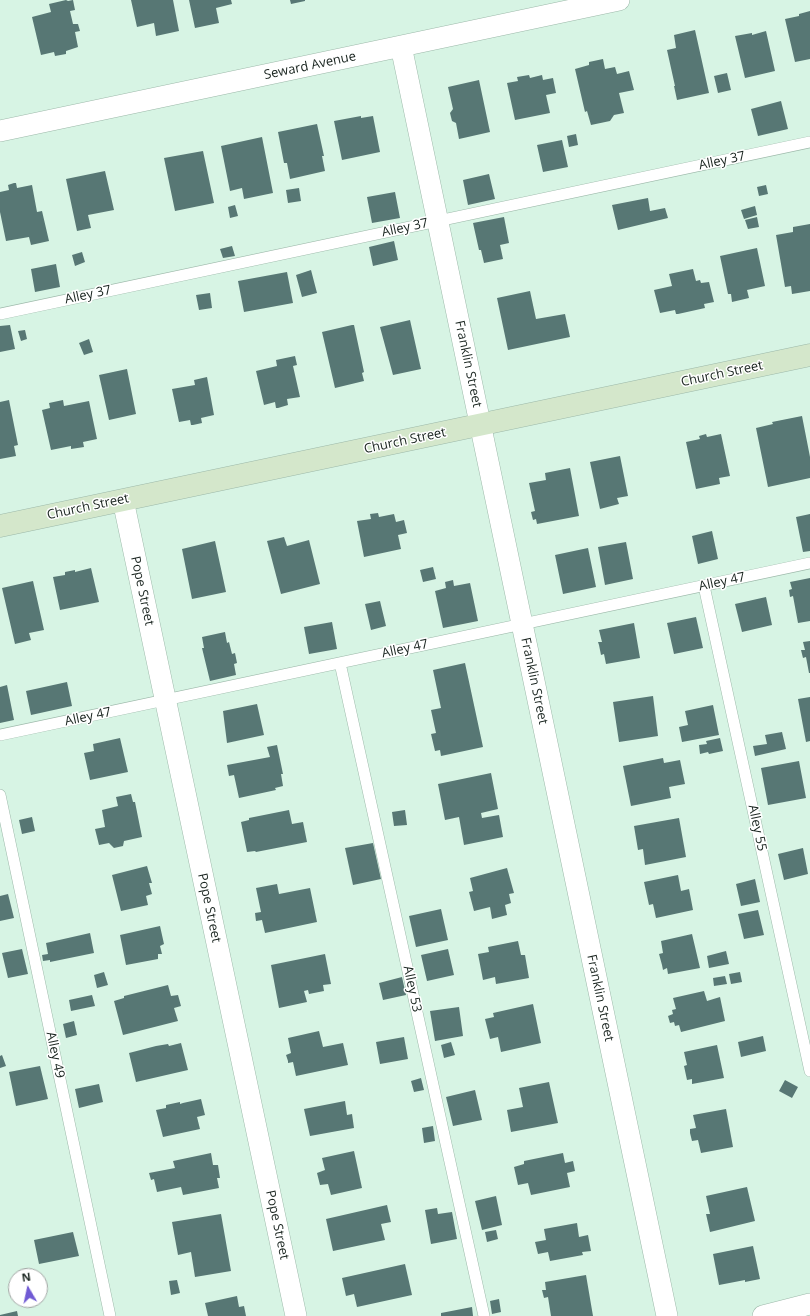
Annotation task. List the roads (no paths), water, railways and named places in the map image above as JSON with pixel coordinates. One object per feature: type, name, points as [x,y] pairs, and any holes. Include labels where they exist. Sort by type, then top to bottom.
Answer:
[{"type":"main road","name":"Church Street","points":[[0,526],[810,355]]},
{"type":"street","name":"Seward Avenue","points":[[0,131],[619,0]]},
{"type":"street","name":"Franklin Street","points":[[401,46],[667,1316]]},
{"type":"street","name":"Pope Street","points":[[123,500],[296,1316]]},
{"type":"street","points":[[763,1316],[810,1304]]},
{"type":"lane","name":"Alley 37","points":[[0,314],[810,142]]},
{"type":"lane","name":"Alley 47","points":[[0,735],[810,563]]},
{"type":"lane","name":"Alley 55","points":[[704,586],[810,1071]]},
{"type":"lane","name":"Alley 53","points":[[340,663],[484,1316]]},
{"type":"lane","name":"Alley 49","points":[[0,795],[110,1316]]}]
